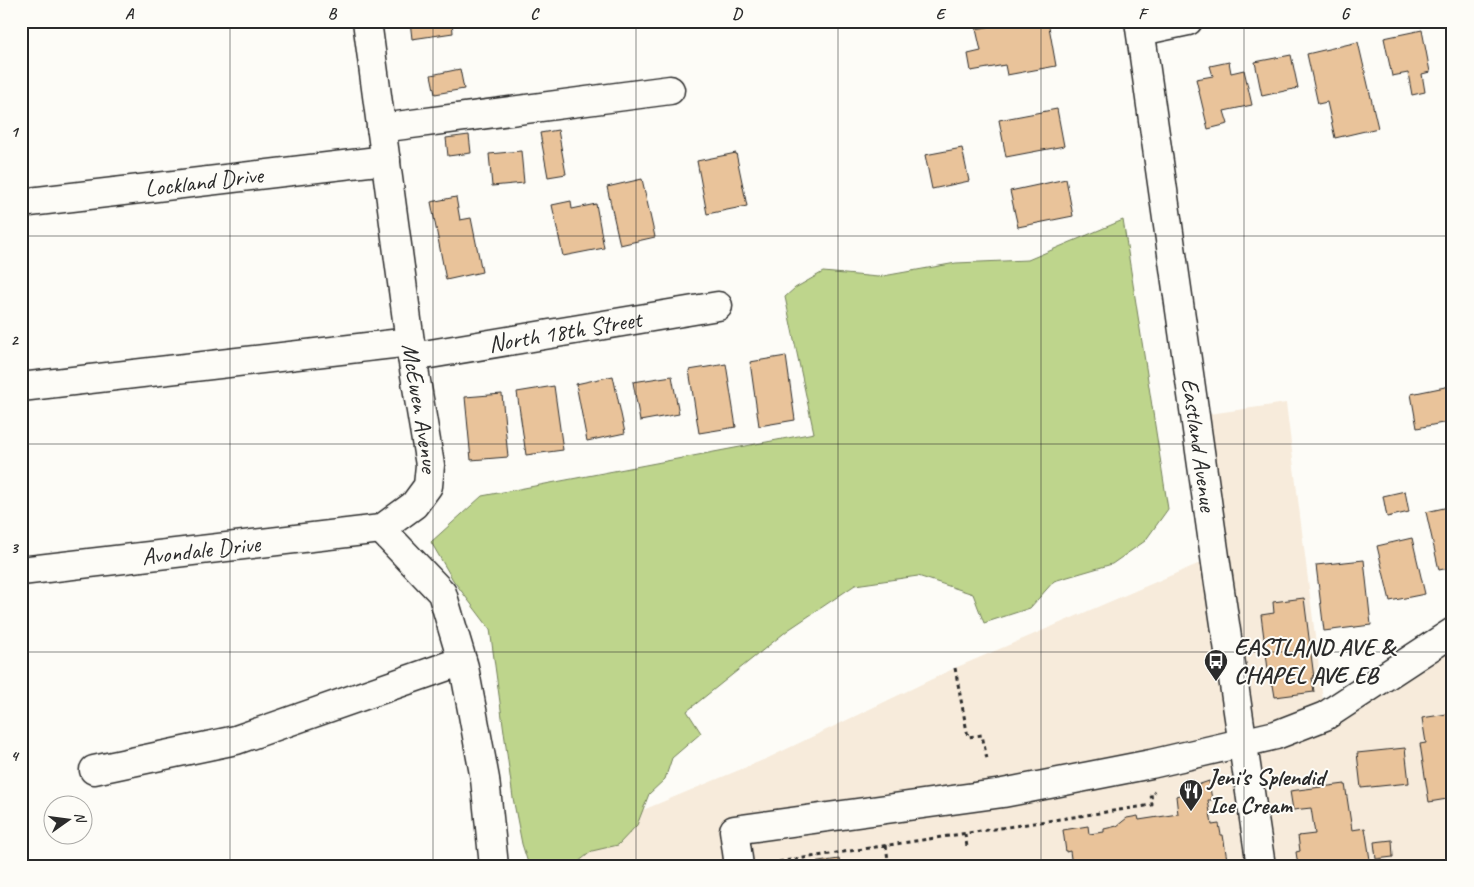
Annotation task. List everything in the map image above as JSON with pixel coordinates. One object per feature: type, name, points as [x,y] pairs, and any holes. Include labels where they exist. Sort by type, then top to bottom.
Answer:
[{"type":"street","name":"McEwen Avenue","points":[[367,21],[411,349],[430,465],[428,486],[414,505],[381,529]]},
{"type":"street","points":[[1140,26],[1188,21]]},
{"type":"street","name":"Eastland Avenue","points":[[1140,26],[1261,866]]},
{"type":"street","points":[[381,128],[670,90]]},
{"type":"street","name":"Lockland Drive","points":[[21,203],[386,160]]},
{"type":"street","name":"North 18th Street","points":[[21,388],[411,349],[718,306]]},
{"type":"street","points":[[381,529],[442,592],[462,661],[485,779],[494,866]]},
{"type":"street","name":"Avondale Drive","points":[[21,571],[381,529]]},
{"type":"street","points":[[739,866],[734,830],[1003,793],[1151,764],[1276,734],[1325,716],[1453,632]]},
{"type":"street","points":[[94,770],[236,740],[462,661]]},
{"type":"path","points":[[955,668],[968,737],[982,735],[987,759]]},
{"type":"path","points":[[771,863],[1152,805],[1151,793],[1160,790]]},
{"type":"path","points":[[965,834],[967,847]]},
{"type":"path","points":[[886,845],[888,860]]},
{"type":"shaded area","points":[[1286,403],[1325,716],[1453,632],[1453,866],[582,866],[578,837],[768,758],[955,668],[1214,557],[1195,416]]},
{"type":"green space","points":[[1123,220],[1168,509],[1145,541],[1112,564],[1054,581],[1030,608],[984,623],[973,594],[918,576],[855,585],[788,630],[687,711],[701,733],[672,758],[665,779],[649,794],[637,825],[618,845],[592,851],[573,866],[529,866],[522,844],[513,798],[490,629],[453,580],[431,542],[482,496],[814,433],[785,297],[795,288],[823,272],[878,277],[956,263],[1028,260]]},
{"type":"building","points":[[410,21],[452,21],[453,33],[412,39]]},
{"type":"building","points":[[1002,21],[1048,21],[1056,66],[1007,75],[1005,65],[971,71],[968,54],[981,51],[976,29],[1003,24]]},
{"type":"building","points":[[1422,30],[1430,72],[1422,74],[1425,92],[1412,95],[1408,73],[1392,76],[1384,38]]},
{"type":"building","points":[[1358,42],[1378,128],[1335,138],[1327,102],[1318,104],[1307,54]]},
{"type":"building","points":[[1291,55],[1298,88],[1262,96],[1255,62]]},
{"type":"building","points":[[1229,62],[1231,73],[1244,70],[1252,105],[1224,111],[1228,124],[1208,129],[1196,79],[1213,76],[1210,66]]},
{"type":"building","points":[[460,69],[464,89],[435,94],[431,75]]},
{"type":"building","points":[[1057,109],[1064,146],[1006,157],[999,120]]},
{"type":"building","points":[[558,130],[566,174],[548,177],[540,133]]},
{"type":"building","points":[[469,135],[471,153],[448,156],[446,138]]},
{"type":"building","points":[[962,148],[969,181],[932,189],[925,155]]},
{"type":"building","points":[[521,151],[524,183],[492,186],[489,154]]},
{"type":"building","points":[[736,153],[747,206],[707,214],[697,161]]},
{"type":"building","points":[[642,179],[655,237],[620,245],[607,187]]},
{"type":"building","points":[[1066,179],[1073,216],[1018,227],[1010,191]]},
{"type":"building","points":[[456,197],[460,220],[471,218],[482,272],[446,280],[431,202]]},
{"type":"building","points":[[571,201],[572,209],[596,204],[604,248],[563,256],[552,205]]},
{"type":"building","points":[[786,356],[795,420],[759,426],[750,362]]},
{"type":"building","points":[[726,364],[736,427],[699,433],[689,370]]},
{"type":"building","points":[[613,376],[625,433],[587,441],[576,384]]},
{"type":"building","points":[[672,376],[679,414],[640,421],[633,382]]},
{"type":"building","points":[[554,386],[563,450],[526,455],[517,392]]},
{"type":"building","points":[[1450,386],[1453,403],[1453,421],[1417,428],[1411,394]]},
{"type":"building","points":[[502,394],[508,457],[471,460],[465,397]]},
{"type":"building","points":[[1405,491],[1409,512],[1387,517],[1383,496]]},
{"type":"building","points":[[1453,506],[1453,567],[1439,570],[1426,512]]},
{"type":"building","points":[[1412,538],[1425,594],[1390,601],[1377,546]]},
{"type":"building","points":[[1364,560],[1371,625],[1324,631],[1316,565]]},
{"type":"building","points":[[1304,598],[1314,692],[1275,697],[1273,685],[1270,685],[1261,615],[1274,613],[1273,602]]},
{"type":"building","points":[[1453,713],[1453,798],[1429,802],[1420,744],[1426,743],[1422,718]]},
{"type":"building","points":[[1405,748],[1409,783],[1361,788],[1357,753]]},
{"type":"building","points":[[1209,781],[1212,800],[1208,800],[1212,825],[1219,824],[1221,835],[1223,835],[1228,866],[1181,866],[1180,862],[1158,866],[1072,866],[1070,851],[1066,852],[1063,830],[1088,826],[1089,834],[1104,832],[1104,829],[1117,826],[1127,818],[1138,816],[1139,820],[1178,814],[1176,796],[1190,791],[1189,788]]},
{"type":"building","points":[[1345,784],[1352,830],[1365,828],[1371,866],[1298,866],[1296,852],[1300,851],[1298,836],[1315,834],[1311,808],[1293,810],[1290,791]]},
{"type":"building","points":[[1392,840],[1393,857],[1376,859],[1374,842]]},
{"type":"building","points":[[839,859],[840,864],[851,863],[851,866],[799,865]]},
{"type":"place","name":"EASTLAND AVE & CHAPEL AVE EB","points":[[1216,682]]},
{"type":"place","name":"Jeni's Splendid Ice Cream","points":[[1191,812]]}]
